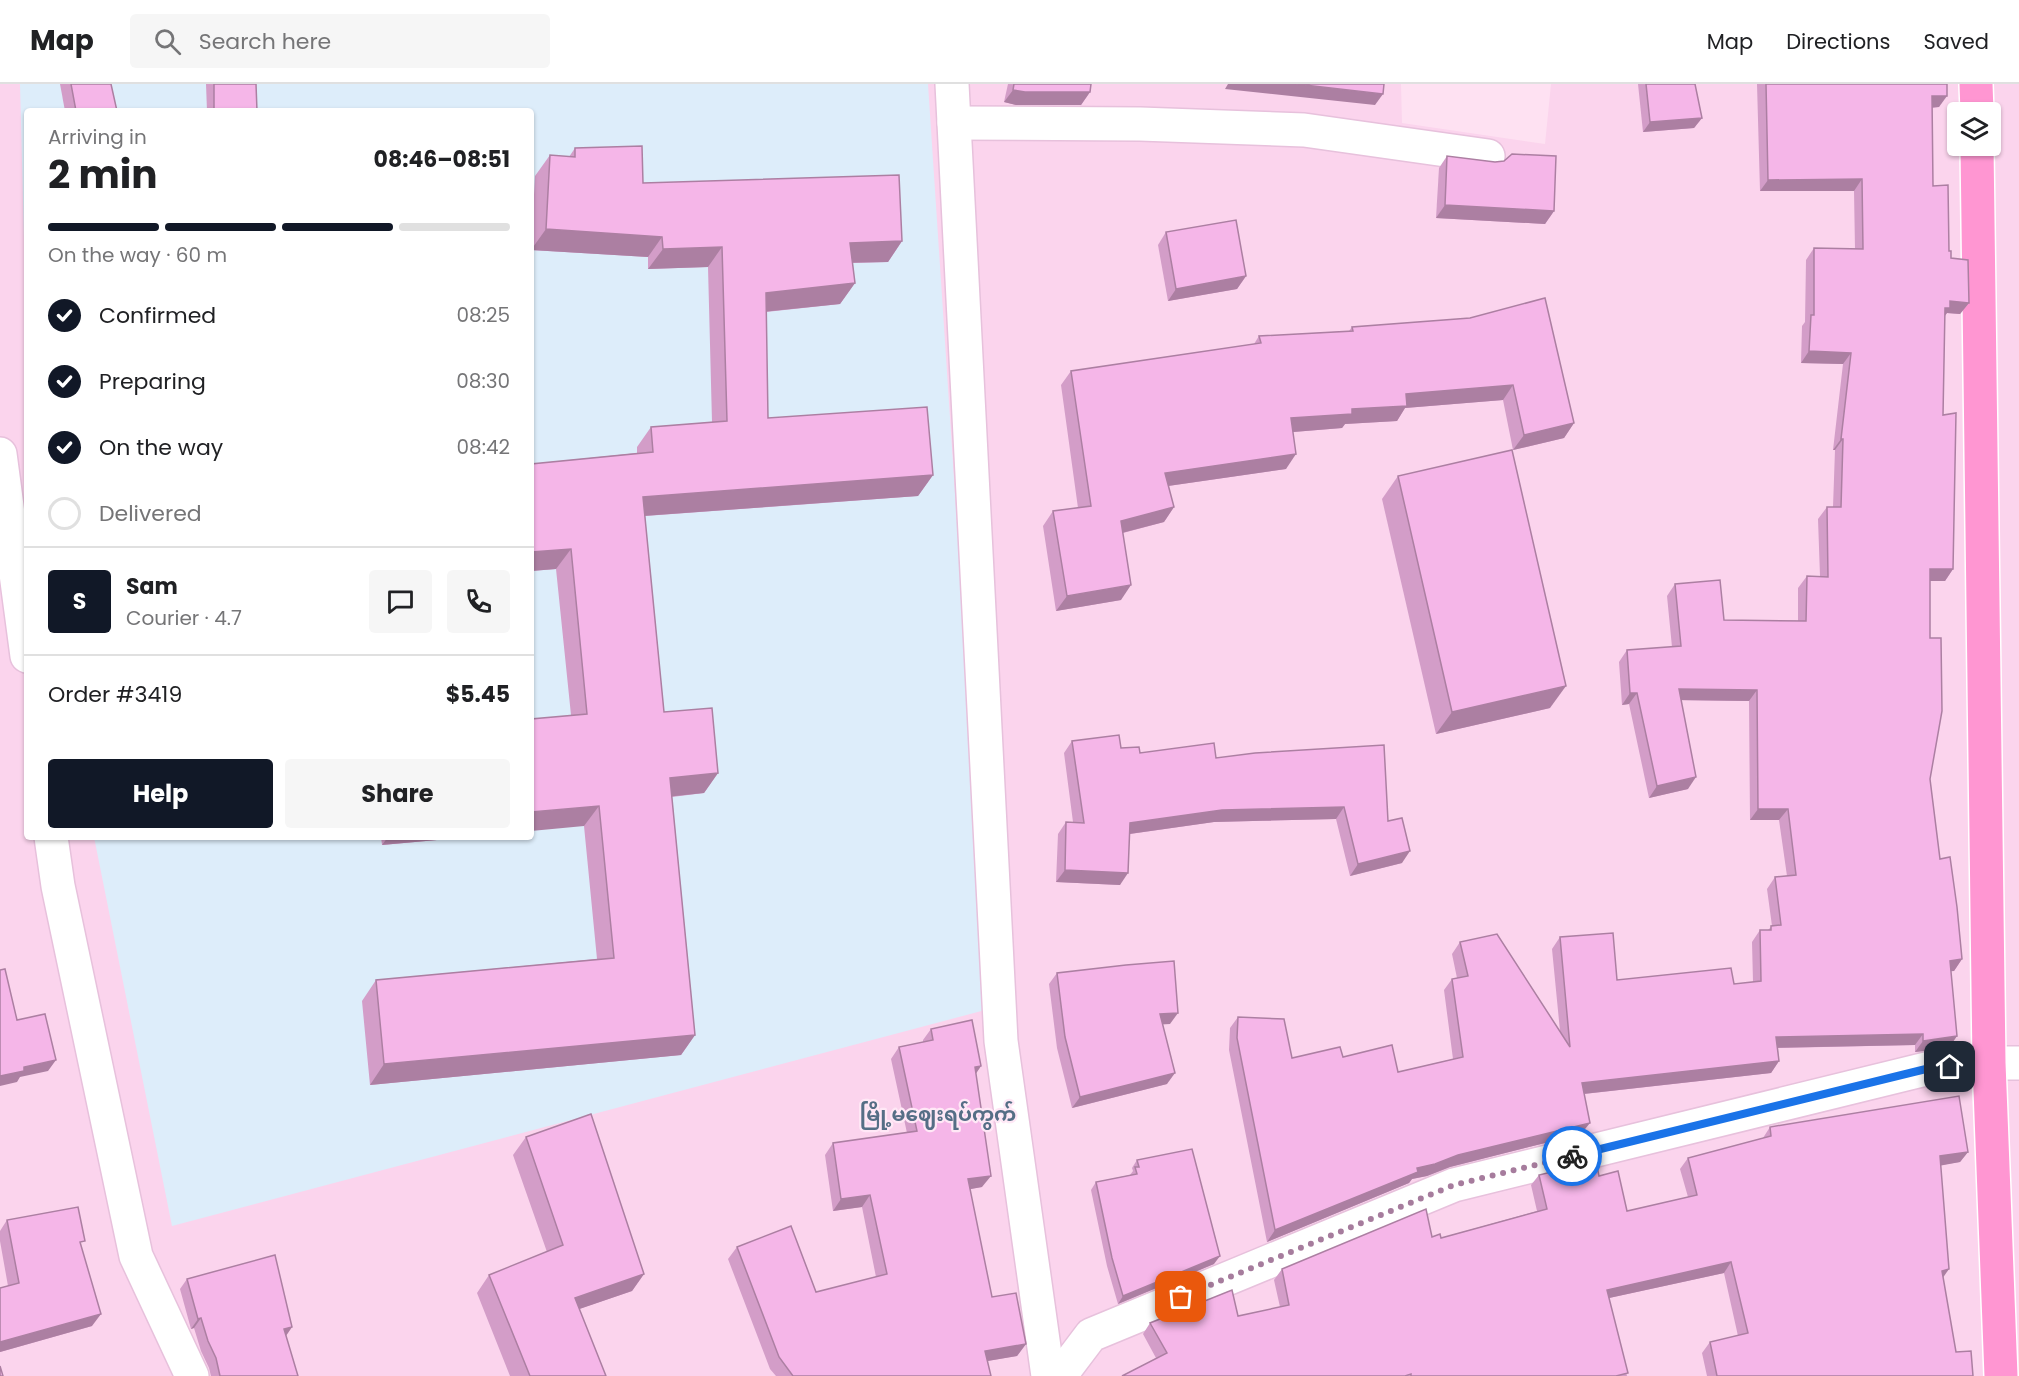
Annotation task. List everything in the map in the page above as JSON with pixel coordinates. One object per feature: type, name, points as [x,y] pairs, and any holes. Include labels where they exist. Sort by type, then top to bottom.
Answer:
[{"type":"main road","points":[[1976,84],[1977,102]]},
{"type":"main road","points":[[1977,156],[2004,1063],[2001,1376]]},
{"type":"street","points":[[952,84],[1001,1041],[1048,1376]]},
{"type":"street","points":[[954,123],[1140,124],[1304,130],[1488,156]]},
{"type":"street","points":[[0,454],[24,634]]},
{"type":"street","points":[[51,840],[57,885],[136,1256],[192,1376]]},
{"type":"street","points":[[1060,1376],[1091,1335],[1454,1185],[1930,1068],[2004,1063]]},
{"type":"shaded area","points":[[0,84],[1401,84],[1402,123],[1545,144],[1551,84],[2019,84],[2019,1376],[0,1376]]},
{"type":"shaded area","points":[[20,84],[928,84],[989,1009],[172,1226],[95,840],[534,840],[534,108],[24,108],[24,239]]},
{"type":"building","points":[[71,84],[111,84],[116,108],[75,108]]},
{"type":"building","points":[[214,84],[256,84],[257,108],[214,108]]},
{"type":"building","points":[[1014,84],[1091,84],[1090,92],[1025,92],[1013,90]]},
{"type":"building","points":[[1296,84],[1384,84],[1383,94]]},
{"type":"building","points":[[1646,84],[1695,84],[1702,118],[1650,122]]},
{"type":"building","points":[[1766,84],[1947,84],[1947,96],[1932,96],[1933,186],[1948,185],[1949,251],[1951,251],[1951,258],[1968,260],[1969,303],[1950,301],[1950,308],[1945,308],[1943,415],[1956,413],[1953,569],[1930,569],[1930,638],[1941,638],[1942,711],[1930,779],[1940,859],[1950,857],[1957,907],[1962,959],[1950,961],[1957,1036],[1923,1041],[1923,1034],[1776,1037],[1779,1061],[1582,1083],[1590,1123],[1458,1155],[1417,1168],[1418,1172],[1275,1230],[1237,1038],[1238,1017],[1284,1019],[1292,1058],[1340,1047],[1343,1057],[1392,1045],[1398,1072],[1463,1057],[1452,979],[1468,976],[1460,942],[1497,934],[1570,1047],[1560,937],[1613,933],[1617,980],[1731,968],[1734,984],[1761,981],[1760,930],[1771,930],[1771,926],[1781,925],[1775,877],[1796,875],[1788,809],[1758,809],[1757,690],[1679,689],[1696,777],[1657,786],[1637,693],[1630,693],[1627,650],[1681,646],[1675,584],[1720,580],[1724,620],[1806,621],[1807,576],[1828,577],[1827,507],[1841,507],[1843,439],[1841,439],[1851,353],[1809,351],[1811,315],[1814,315],[1814,248],[1863,249],[1862,179],[1768,180]]},
{"type":"building","points":[[642,146],[643,183],[899,175],[902,241],[850,243],[855,283],[766,293],[768,418],[927,407],[933,475],[643,497],[664,712],[712,708],[718,773],[670,778],[695,1035],[384,1064],[376,980],[614,958],[599,806],[534,812],[534,719],[587,714],[571,549],[534,552],[534,464],[653,452],[651,427],[727,421],[722,247],[663,249],[662,237],[546,229],[550,155],[575,157],[575,148]]},
{"type":"building","points":[[1512,154],[1556,156],[1554,211],[1445,205],[1447,156],[1495,162],[1504,161]]},
{"type":"building","points":[[1236,220],[1246,276],[1176,289],[1166,232]]},
{"type":"building","points":[[1545,298],[1574,423],[1524,435],[1513,385],[1406,394],[1407,406],[1352,409],[1352,414],[1291,418],[1296,454],[1165,473],[1174,507],[1121,521],[1131,585],[1067,596],[1053,511],[1091,506],[1071,371],[1261,343],[1259,336],[1353,331],[1352,327],[1470,318]]},
{"type":"building","points":[[1512,450],[1566,686],[1452,712],[1398,476]]},
{"type":"building","points":[[1119,735],[1121,748],[1139,747],[1140,753],[1214,743],[1216,758],[1255,753],[1384,745],[1388,821],[1402,818],[1410,851],[1358,864],[1344,807],[1222,810],[1130,823],[1128,873],[1065,870],[1066,822],[1084,823],[1072,741]]},
{"type":"building","points":[[1174,961],[1178,1013],[1160,1014],[1175,1073],[1080,1097],[1065,1037],[1057,973]]},
{"type":"building","points":[[5,969],[17,1020],[45,1014],[56,1060],[24,1067],[24,1071],[0,1076],[0,970]]},
{"type":"building","points":[[972,1020],[981,1066],[975,1067],[991,1176],[968,1179],[992,1297],[1016,1293],[1026,1344],[985,1351],[991,1376],[793,1376],[779,1357],[737,1247],[791,1226],[816,1292],[887,1274],[870,1195],[841,1199],[833,1143],[917,1131],[899,1047],[933,1040],[931,1029]]},
{"type":"building","points":[[1959,1096],[1968,1152],[1940,1156],[1949,1269],[1942,1271],[1956,1352],[1971,1351],[1973,1376],[1717,1376],[1710,1342],[1748,1333],[1731,1262],[1607,1290],[1628,1373],[1616,1376],[1411,1376],[1411,1374],[1405,1376],[1122,1376],[1167,1353],[1150,1323],[1232,1290],[1238,1316],[1289,1305],[1282,1269],[1426,1209],[1432,1237],[1440,1234],[1441,1238],[1547,1209],[1539,1175],[1596,1161],[1599,1176],[1618,1171],[1627,1211],[1697,1195],[1688,1158],[1771,1136],[1770,1127]]},
{"type":"building","points":[[591,1114],[644,1274],[575,1298],[606,1376],[530,1376],[489,1275],[563,1245],[526,1137]]},
{"type":"building","points":[[1192,1149],[1220,1256],[1123,1296],[1112,1258],[1096,1182],[1137,1174],[1135,1167],[1139,1167],[1137,1160]]},
{"type":"building","points":[[78,1207],[85,1241],[80,1242],[101,1314],[0,1342],[0,1288],[19,1283],[7,1220]]},
{"type":"building","points":[[275,1255],[292,1327],[284,1329],[298,1376],[220,1376],[216,1358],[201,1318],[198,1319],[187,1279]]},
{"type":"way so far","points":[[1181,1297],[1454,1185],[1572,1156]]},
{"type":"district","name":"မြို့မဈေးရပ်ကွက်","points":[[938,1114]]},
{"type":"route","points":[[1572,1156],[1930,1068],[1950,1067]]}]
